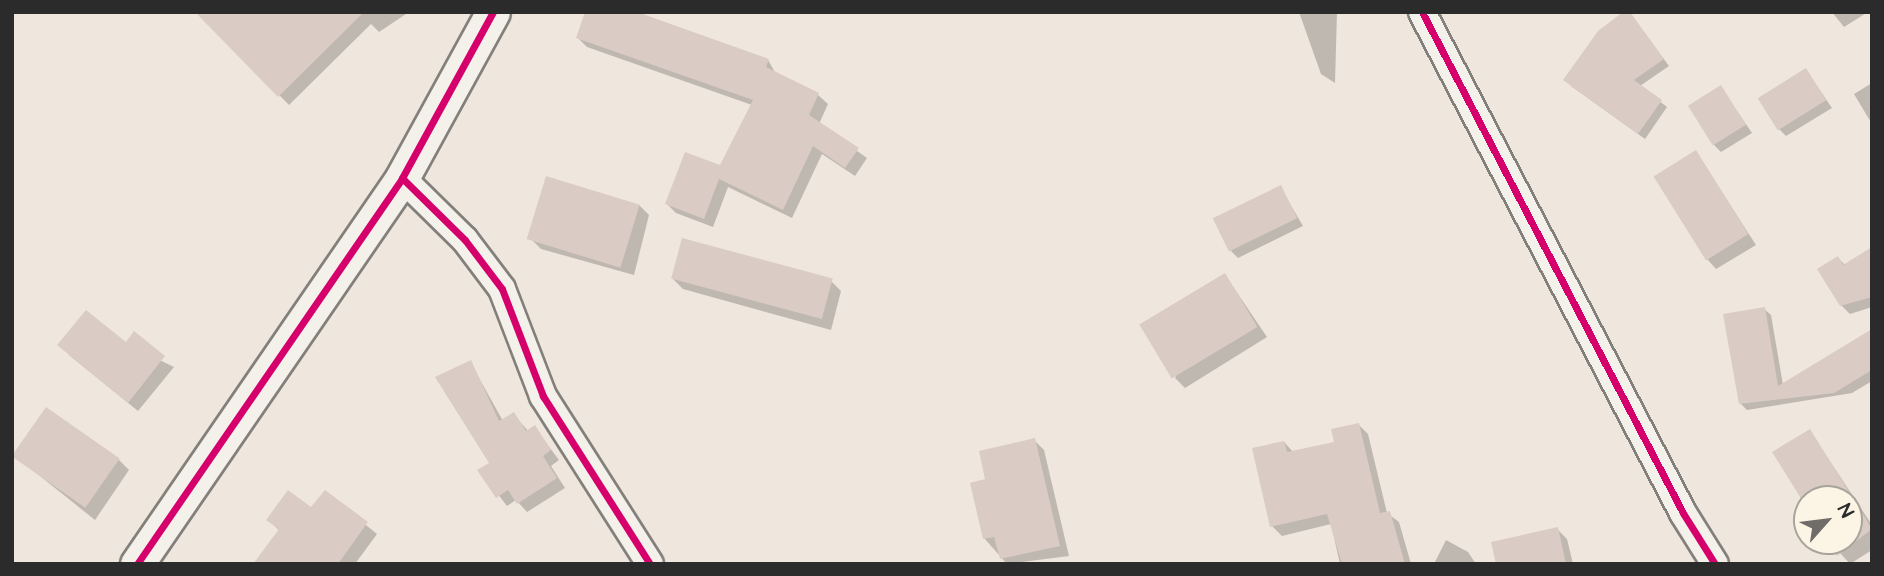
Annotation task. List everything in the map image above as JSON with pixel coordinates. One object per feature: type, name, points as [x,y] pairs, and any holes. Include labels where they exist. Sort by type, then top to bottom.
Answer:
[{"type":"street","points":[[136,564],[402,178],[493,12]]},
{"type":"street","points":[[1422,12],[1683,513],[1715,564]]},
{"type":"street","points":[[402,178],[465,240],[502,289],[543,396],[650,564]]},
{"type":"building","points":[[195,12],[364,12],[278,97]]},
{"type":"building","points":[[585,12],[637,12],[769,59],[766,67],[819,93],[809,115],[859,148],[845,168],[813,146],[783,210],[719,179],[704,219],[665,204],[685,152],[720,165],[753,100],[576,38]]},
{"type":"building","points":[[1623,12],[1630,12],[1664,59],[1634,80],[1662,100],[1638,134],[1563,80],[1598,31]]},
{"type":"building","points":[[1806,68],[1826,100],[1778,130],[1758,98]]},
{"type":"building","points":[[1721,85],[1746,125],[1713,146],[1688,106]]},
{"type":"building","points":[[1696,150],[1748,234],[1706,260],[1654,176]]},
{"type":"building","points":[[546,176],[640,205],[620,268],[527,239]]},
{"type":"building","points":[[1281,185],[1297,218],[1229,252],[1213,218]]},
{"type":"building","points":[[682,238],[833,278],[822,319],[671,279]]},
{"type":"building","points":[[1872,247],[1872,297],[1840,306],[1817,269],[1838,256],[1843,265]]},
{"type":"building","points":[[1225,273],[1257,327],[1172,379],[1139,325]]},
{"type":"building","points":[[1765,307],[1778,386],[1872,329],[1872,370],[1834,393],[1739,404],[1723,314]]},
{"type":"building","points":[[86,310],[126,342],[134,331],[165,356],[128,403],[57,345]]},
{"type":"building","points":[[471,360],[499,421],[514,412],[526,431],[535,425],[551,450],[543,456],[557,478],[517,504],[508,490],[496,498],[477,470],[489,463],[435,377]]},
{"type":"building","points":[[46,407],[120,459],[85,508],[12,456]]},
{"type":"building","points":[[1359,423],[1380,513],[1390,511],[1405,564],[1342,564],[1327,514],[1270,527],[1252,448],[1284,441],[1287,452],[1334,442],[1331,429]]},
{"type":"building","points":[[1810,429],[1845,485],[1793,486],[1772,452]]},
{"type":"building","points":[[1035,438],[1060,546],[1000,559],[994,537],[983,539],[970,483],[985,479],[979,451]]},
{"type":"building","points":[[288,490],[311,507],[325,490],[368,522],[338,564],[253,564],[279,529],[266,520]]},
{"type":"building","points":[[1863,514],[1872,529],[1863,536]]},
{"type":"building","points":[[1558,527],[1566,564],[1496,564],[1491,542]]},
{"type":"cycle path","points":[[137,564],[402,178],[493,12]]},
{"type":"cycle path","points":[[1422,12],[1683,513],[1715,564]]},
{"type":"cycle path","points":[[402,178],[465,240],[502,289],[543,396],[650,564]]}]
